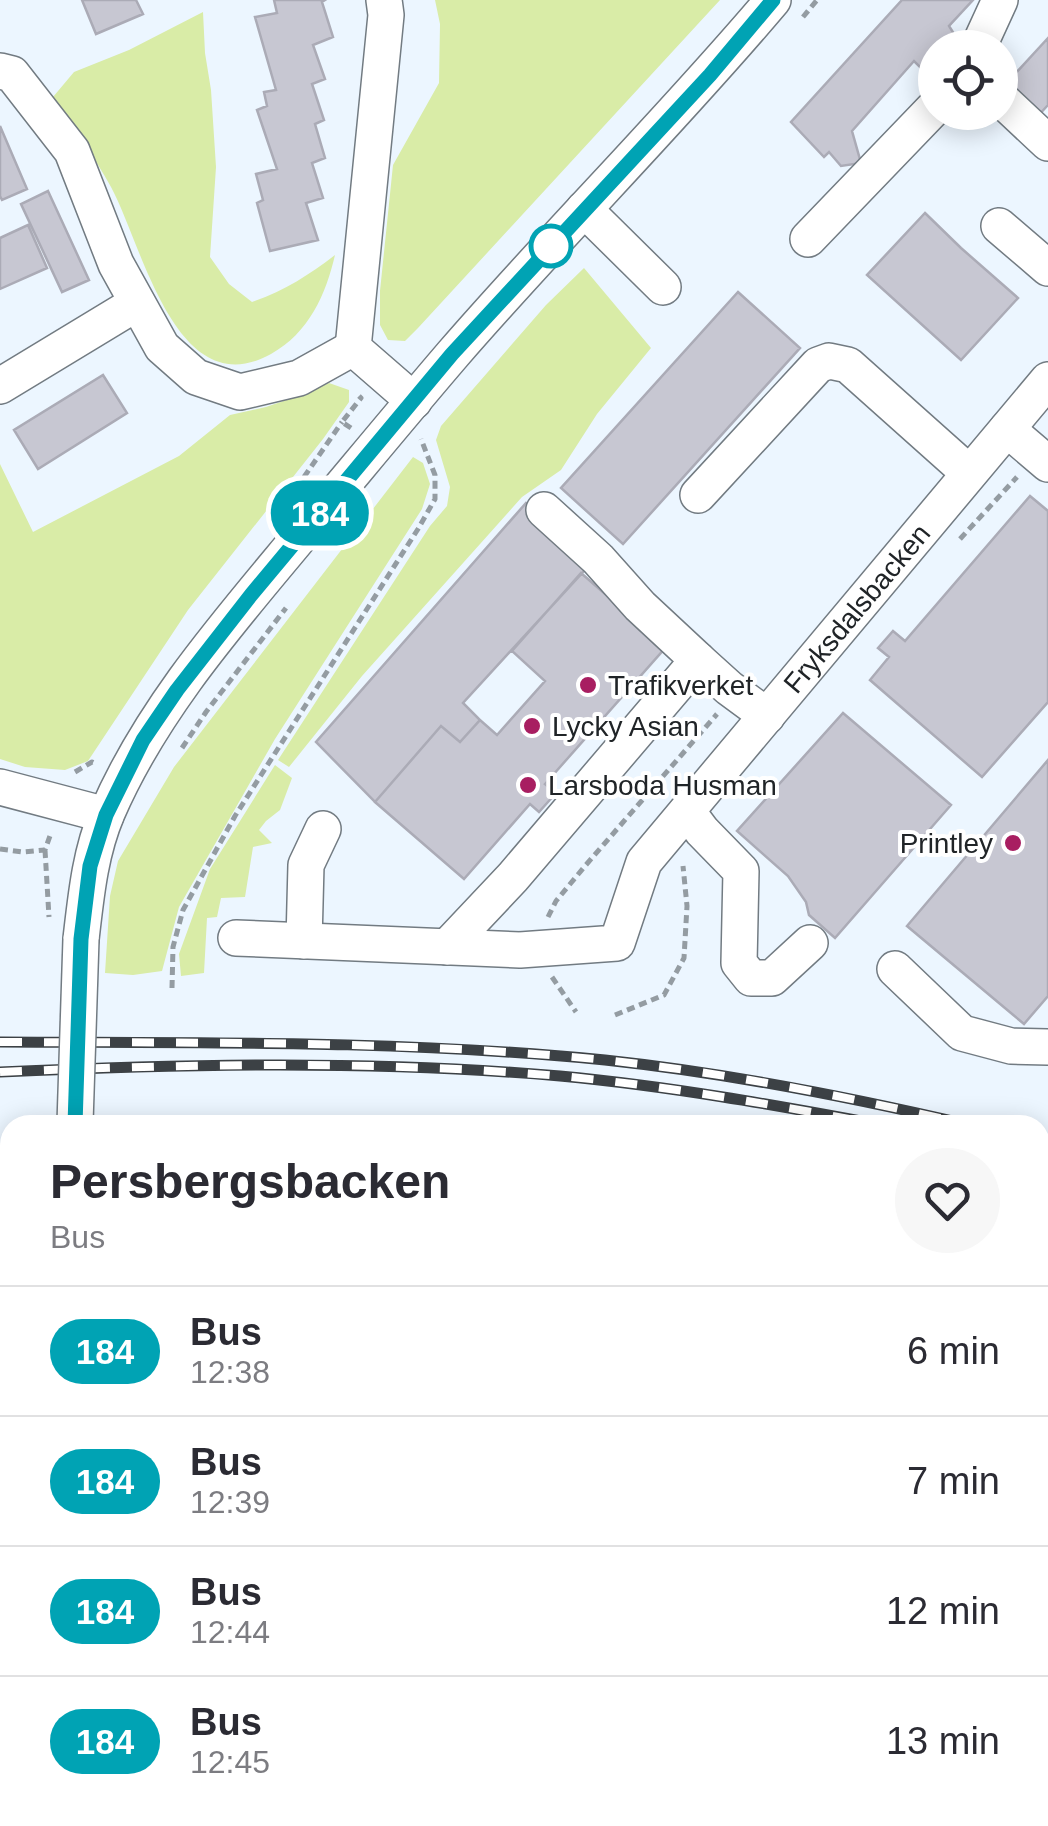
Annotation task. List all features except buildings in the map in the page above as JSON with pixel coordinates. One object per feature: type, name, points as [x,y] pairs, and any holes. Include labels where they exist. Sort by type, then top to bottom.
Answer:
[{"type":"street","points":[[353,348],[386,15],[384,0]]},
{"type":"street","points":[[75,1115],[81,939],[90,866],[106,815],[143,740],[251,595],[452,354],[710,75],[773,0]]},
{"type":"street","points":[[986,30],[1000,0]]},
{"type":"street","points":[[0,71],[12,74],[72,151],[116,264],[137,303],[162,346],[196,377],[240,392],[299,378],[353,348]]},
{"type":"street","points":[[1018,115],[1048,143]]},
{"type":"street","points":[[808,239],[918,125]]},
{"type":"street","points":[[584,209],[664,287]]},
{"type":"street","points":[[999,226],[1048,268]]},
{"type":"street","points":[[0,386],[137,303]]},
{"type":"street","points":[[353,348],[414,401]]},
{"type":"street","points":[[698,495],[818,365],[828,361],[848,365],[969,473]]},
{"type":"street","name":"Fryksdalsbacken","points":[[447,948],[520,950],[617,943],[644,862],[695,821],[767,716],[1048,380]]},
{"type":"street","points":[[1007,428],[1043,459]]},
{"type":"street","points":[[544,510],[698,660],[767,716]]},
{"type":"street","points":[[236,938],[447,948],[513,877],[698,660]]},
{"type":"street","points":[[0,787],[106,815]]},
{"type":"street","points":[[695,821],[741,871],[739,963],[751,978],[772,978],[810,943]]},
{"type":"street","points":[[304,942],[306,865],[323,829]]},
{"type":"street","points":[[895,969],[962,1033],[1011,1046],[1048,1047]]},
{"type":"path","points":[[172,988],[173,947],[183,910],[235,816],[434,499],[435,474],[422,440]]},
{"type":"path","points":[[955,546],[1043,459]]},
{"type":"path","points":[[615,1015],[664,995],[684,958],[687,906],[682,862],[695,821]]},
{"type":"path","points":[[46,850],[49,919]]},
{"type":"green space","points":[[435,0],[720,0],[418,328],[405,341],[388,340],[380,325],[380,291],[393,165],[439,83],[440,24]]},
{"type":"green space","points":[[203,12],[216,167],[210,257],[229,284],[252,302],[296,282],[335,255],[327,284],[306,324],[271,354],[238,364],[210,358],[187,339],[167,312],[111,187],[53,97],[74,72],[129,50]]},
{"type":"green space","points":[[584,268],[651,348],[597,414],[561,470],[522,497],[362,676],[289,767],[278,760],[430,526],[447,506],[450,487],[436,440],[441,426],[546,305]]},
{"type":"green space","points":[[329,383],[349,390],[349,402],[188,610],[88,761],[65,770],[25,767],[0,759],[0,464],[33,532],[179,456],[230,415],[266,407]]},
{"type":"green space","points":[[413,457],[423,463],[430,484],[422,509],[275,739],[179,907],[162,971],[105,973],[110,896],[118,861],[174,767]]},
{"type":"green space","points":[[275,765],[292,778],[280,810],[259,830],[272,843],[253,847],[245,897],[221,898],[217,917],[207,918],[204,973],[181,976],[179,954],[210,869]]},
{"type":"railway","points":[[0,1042],[303,1044],[530,1054],[651,1065],[743,1079],[923,1115]]},
{"type":"railway","points":[[0,1072],[280,1065],[490,1071],[600,1080],[827,1115]]},
{"type":"bus line","name":"184","points":[[75,1115],[81,939],[90,866],[106,815],[143,740],[251,595],[452,354],[710,75],[773,0]]},
{"type":"place","name":"Trafikverket","points":[[588,685]]},
{"type":"place","name":"Lycky Asian","points":[[532,726]]},
{"type":"place","name":"Larsboda Husman","points":[[528,785]]},
{"type":"place","name":"Printley","points":[[1013,843]]}]
